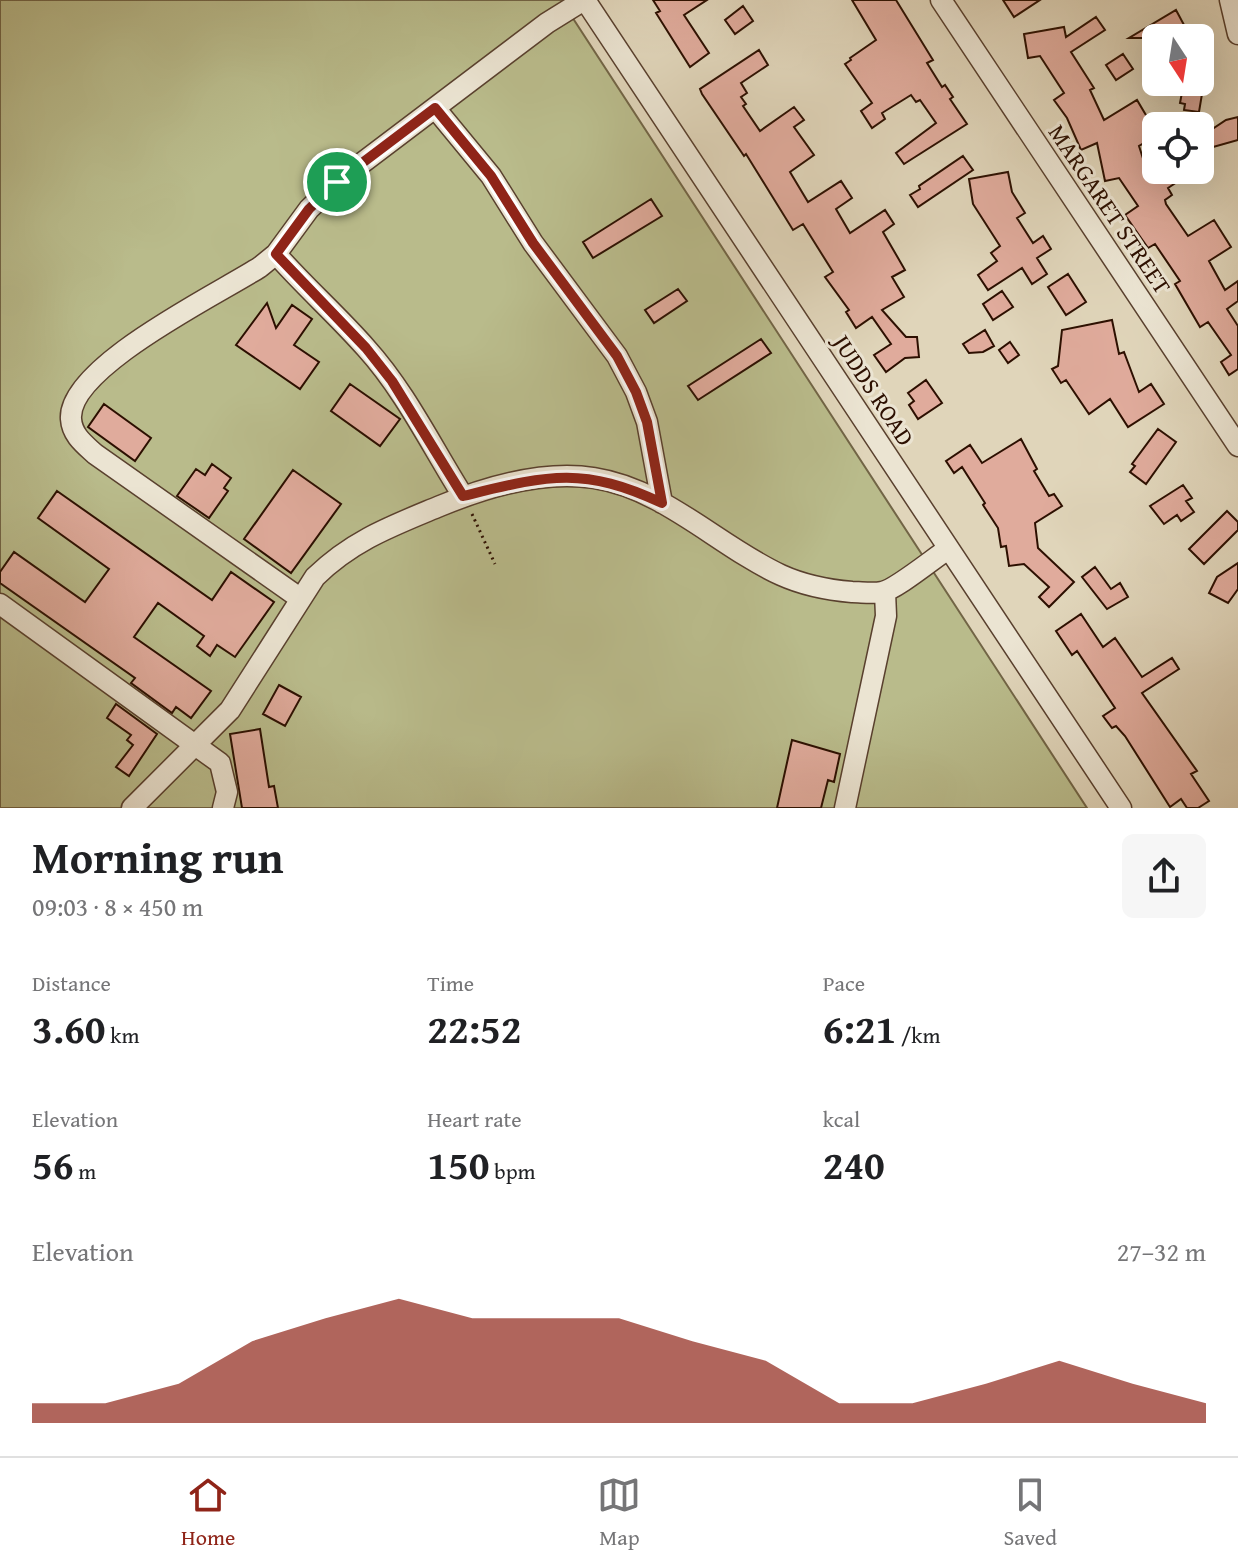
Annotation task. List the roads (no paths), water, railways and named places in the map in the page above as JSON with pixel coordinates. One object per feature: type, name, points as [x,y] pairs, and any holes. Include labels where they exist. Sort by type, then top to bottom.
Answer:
[{"type":"street","points":[[301,599],[95,454],[75,434],[71,419],[77,397],[107,364],[130,345],[241,279],[276,254],[309,209],[337,182],[547,23],[584,0]]},
{"type":"street","name":"JUDDS ROAD","points":[[584,0],[1121,808]]},
{"type":"street","name":"MARGARET STREET","points":[[941,0],[1238,446]]},
{"type":"street","points":[[1230,0],[1238,34]]},
{"type":"street","points":[[435,108],[491,176],[533,243],[617,356],[636,392],[647,422],[662,503]]},
{"type":"street","points":[[276,254],[366,348],[392,381],[463,496]]},
{"type":"street","points":[[132,808],[230,710],[315,577],[352,546],[377,532],[463,496],[561,476],[595,478],[662,503],[781,575],[831,590],[885,592],[948,549]]},
{"type":"street","points":[[845,808],[886,616],[885,592]]},
{"type":"street","points":[[0,604],[220,763],[227,792],[223,808]]}]
